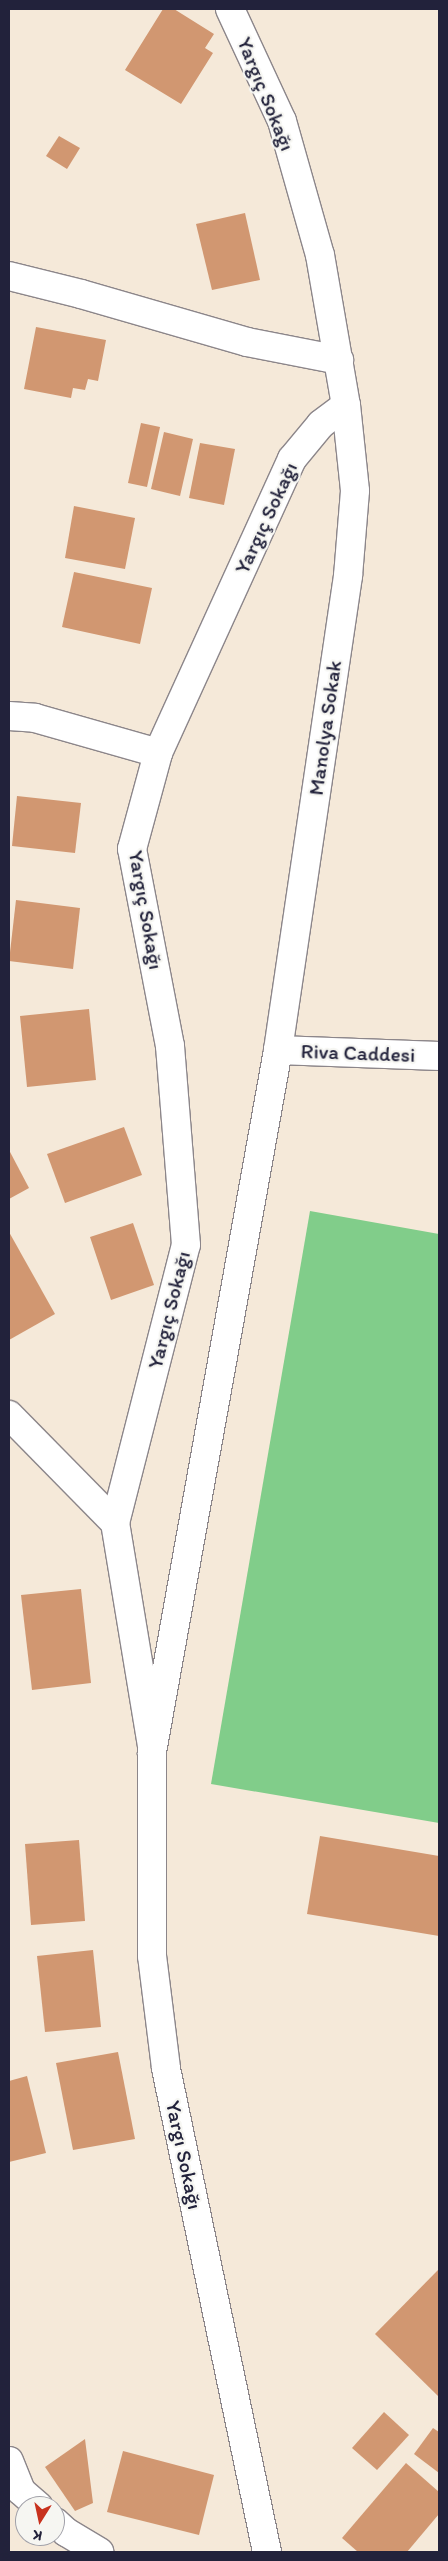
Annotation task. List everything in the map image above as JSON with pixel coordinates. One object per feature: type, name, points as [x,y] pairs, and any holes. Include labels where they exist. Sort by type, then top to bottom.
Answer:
[{"type":"street","name":"Yargıç Sokağı","points":[[152,1752],[115,1523],[186,1245],[170,1046],[132,849],[158,753],[292,459],[321,424],[346,405],[320,255],[282,121],[230,9]]},
{"type":"street","points":[[9,276],[81,294],[247,342],[339,360]]},
{"type":"street","name":"Manolya Sokak","points":[[152,1752],[278,1050],[348,576],[355,491],[346,405]]},
{"type":"street","points":[[9,716],[35,718],[158,753]]},
{"type":"street","name":"Riva Caddesi","points":[[278,1050],[439,1056]]},
{"type":"street","points":[[9,1415],[115,1523]]},
{"type":"street","name":"Yargı Sokağı","points":[[152,1752],[152,1956],[166,2068],[267,2552]]},
{"type":"street","points":[[9,2461],[21,2491],[27,2496]]},
{"type":"street","points":[[65,2531],[99,2552]]},
{"type":"green space","points":[[310,1211],[439,1234],[439,1823],[211,1784]]},
{"type":"building","points":[[163,9],[174,9],[214,34],[205,48],[213,53],[181,104],[125,70]]},
{"type":"building","points":[[59,136],[80,148],[67,169],[46,156]]},
{"type":"building","points":[[245,213],[260,280],[212,290],[196,224]]},
{"type":"building","points":[[36,327],[106,340],[98,381],[88,379],[85,390],[73,388],[71,398],[24,389]]},
{"type":"building","points":[[141,423],[160,427],[147,487],[128,483]]},
{"type":"building","points":[[164,432],[193,439],[180,496],[151,489]]},
{"type":"building","points":[[200,443],[235,449],[224,505],[189,498]]},
{"type":"building","points":[[74,506],[135,518],[125,569],[65,558]]},
{"type":"building","points":[[74,572],[152,588],[140,644],[62,627]]},
{"type":"building","points":[[17,796],[81,803],[75,853],[12,846]]},
{"type":"building","points":[[16,900],[80,908],[73,969],[9,961]]},
{"type":"building","points":[[89,1009],[96,1080],[27,1087],[20,1016]]},
{"type":"building","points":[[124,1127],[142,1175],[65,1203],[47,1154]]},
{"type":"building","points":[[9,1150],[29,1188],[9,1199]]},
{"type":"building","points":[[133,1223],[154,1285],[111,1300],[90,1237]]},
{"type":"building","points":[[9,1232],[55,1314],[9,1340]]},
{"type":"building","points":[[81,1589],[91,1683],[32,1690],[21,1595]]},
{"type":"building","points":[[320,1836],[439,1856],[439,1936],[307,1914]]},
{"type":"building","points":[[79,1840],[85,1921],[31,1925],[25,1844]]},
{"type":"building","points":[[93,1950],[101,2027],[45,2032],[37,1956]]},
{"type":"building","points":[[118,2052],[135,2139],[73,2150],[56,2063]]},
{"type":"building","points":[[27,2076],[46,2153],[9,2162],[9,2081]]},
{"type":"building","points":[[439,2269],[439,2397],[375,2334]]},
{"type":"building","points":[[384,2412],[409,2435],[377,2470],[352,2448]]},
{"type":"building","points":[[433,2428],[439,2432],[439,2473],[414,2454]]},
{"type":"building","points":[[85,2439],[93,2503],[75,2511],[45,2467]]},
{"type":"building","points":[[123,2451],[214,2475],[199,2535],[107,2512]]},
{"type":"building","points":[[406,2463],[439,2492],[439,2514],[407,2552],[358,2552],[342,2538]]}]
